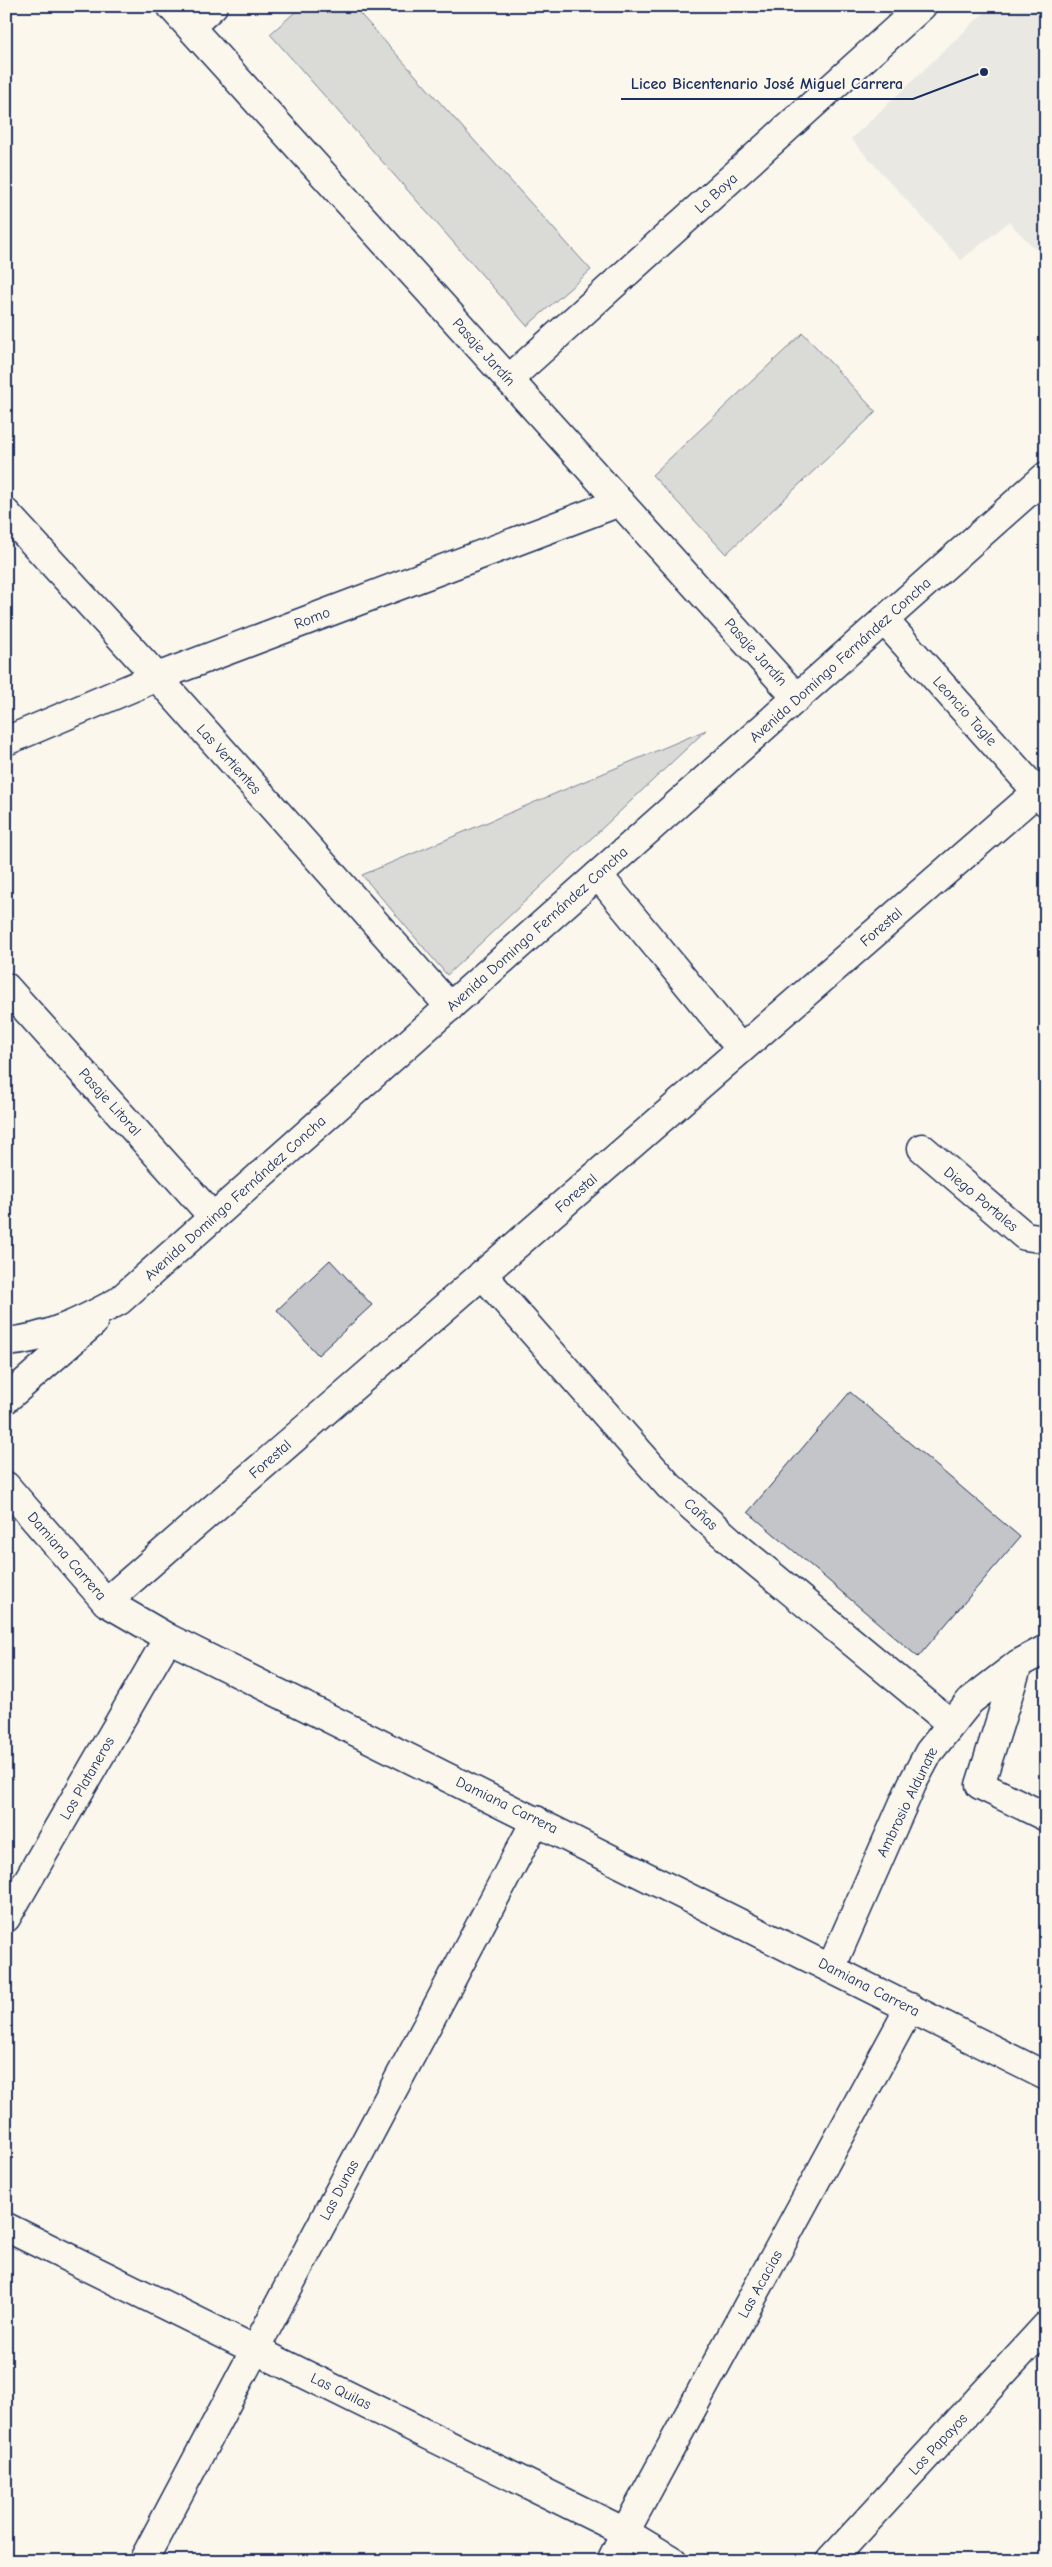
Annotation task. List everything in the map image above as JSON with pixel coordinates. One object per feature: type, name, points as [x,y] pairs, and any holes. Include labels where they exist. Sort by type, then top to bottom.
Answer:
[{"type":"street","name":"Pasaje Jardín","points":[[171,6],[797,698]]},
{"type":"street","points":[[190,27],[213,6]]},
{"type":"street","name":"La Boya","points":[[509,380],[922,6]]},
{"type":"street","name":"Avenida Domingo Fernández Concha","points":[[6,1342],[50,1333],[86,1319],[119,1301],[1046,476]]},
{"type":"street","name":"Romo","points":[[6,741],[157,677],[620,502]]},
{"type":"street","name":"Las Vertientes","points":[[6,513],[157,677],[450,1007]]},
{"type":"street","name":"Leoncio Tagle","points":[[884,620],[1043,793]]},
{"type":"street","name":"Forestal","points":[[106,1602],[742,1049],[1043,793]]},
{"type":"street","points":[[598,875],[742,1049]]},
{"type":"street","name":"Pasaje Litoral","points":[[6,987],[213,1217]]},
{"type":"street","name":"Diego Portales","points":[[922,1148],[1025,1236],[1046,1239]]},
{"type":"street","name":"Cañas","points":[[482,1274],[669,1486],[734,1544],[950,1723]]},
{"type":"street","points":[[6,1399],[119,1301]]},
{"type":"street","name":"Damiana Carrera","points":[[6,1486],[106,1602],[168,1638],[1046,2076]]},
{"type":"street","name":"Los Plataneros","points":[[6,1918],[168,1638]]},
{"type":"street","name":"Ambrosio Aldunate","points":[[831,1968],[912,1784],[929,1752],[970,1700],[1018,1664],[1046,1649]]},
{"type":"street","points":[[1018,1664],[980,1785],[1046,1817]]},
{"type":"street","name":"Las Dunas","points":[[143,2561],[254,2348],[536,1820]]},
{"type":"street","name":"Las Acacias","points":[[611,2561],[910,2007]]},
{"type":"street","name":"Las Quilas","points":[[6,2228],[254,2348],[625,2532],[673,2561]]},
{"type":"street","name":"Los Papayos","points":[[830,2561],[1046,2326]]},
{"type":"shaded area","points":[[302,6],[353,6],[591,270],[527,326],[270,34]]},
{"type":"shaded area","points":[[991,6],[1046,6],[1046,260],[1009,222],[961,260],[851,139]]},
{"type":"shaded area","points":[[803,333],[876,412],[726,554],[652,475]]},
{"type":"shaded area","points":[[706,730],[447,975],[362,875]]},
{"type":"building","points":[[330,1260],[372,1305],[318,1355],[277,1310]]},
{"type":"building","points":[[850,1392],[1020,1537],[918,1657],[748,1512]]},
{"type":"place","name":"Liceo Bicentenario José Miguel Carrera","points":[[984,72]]}]
